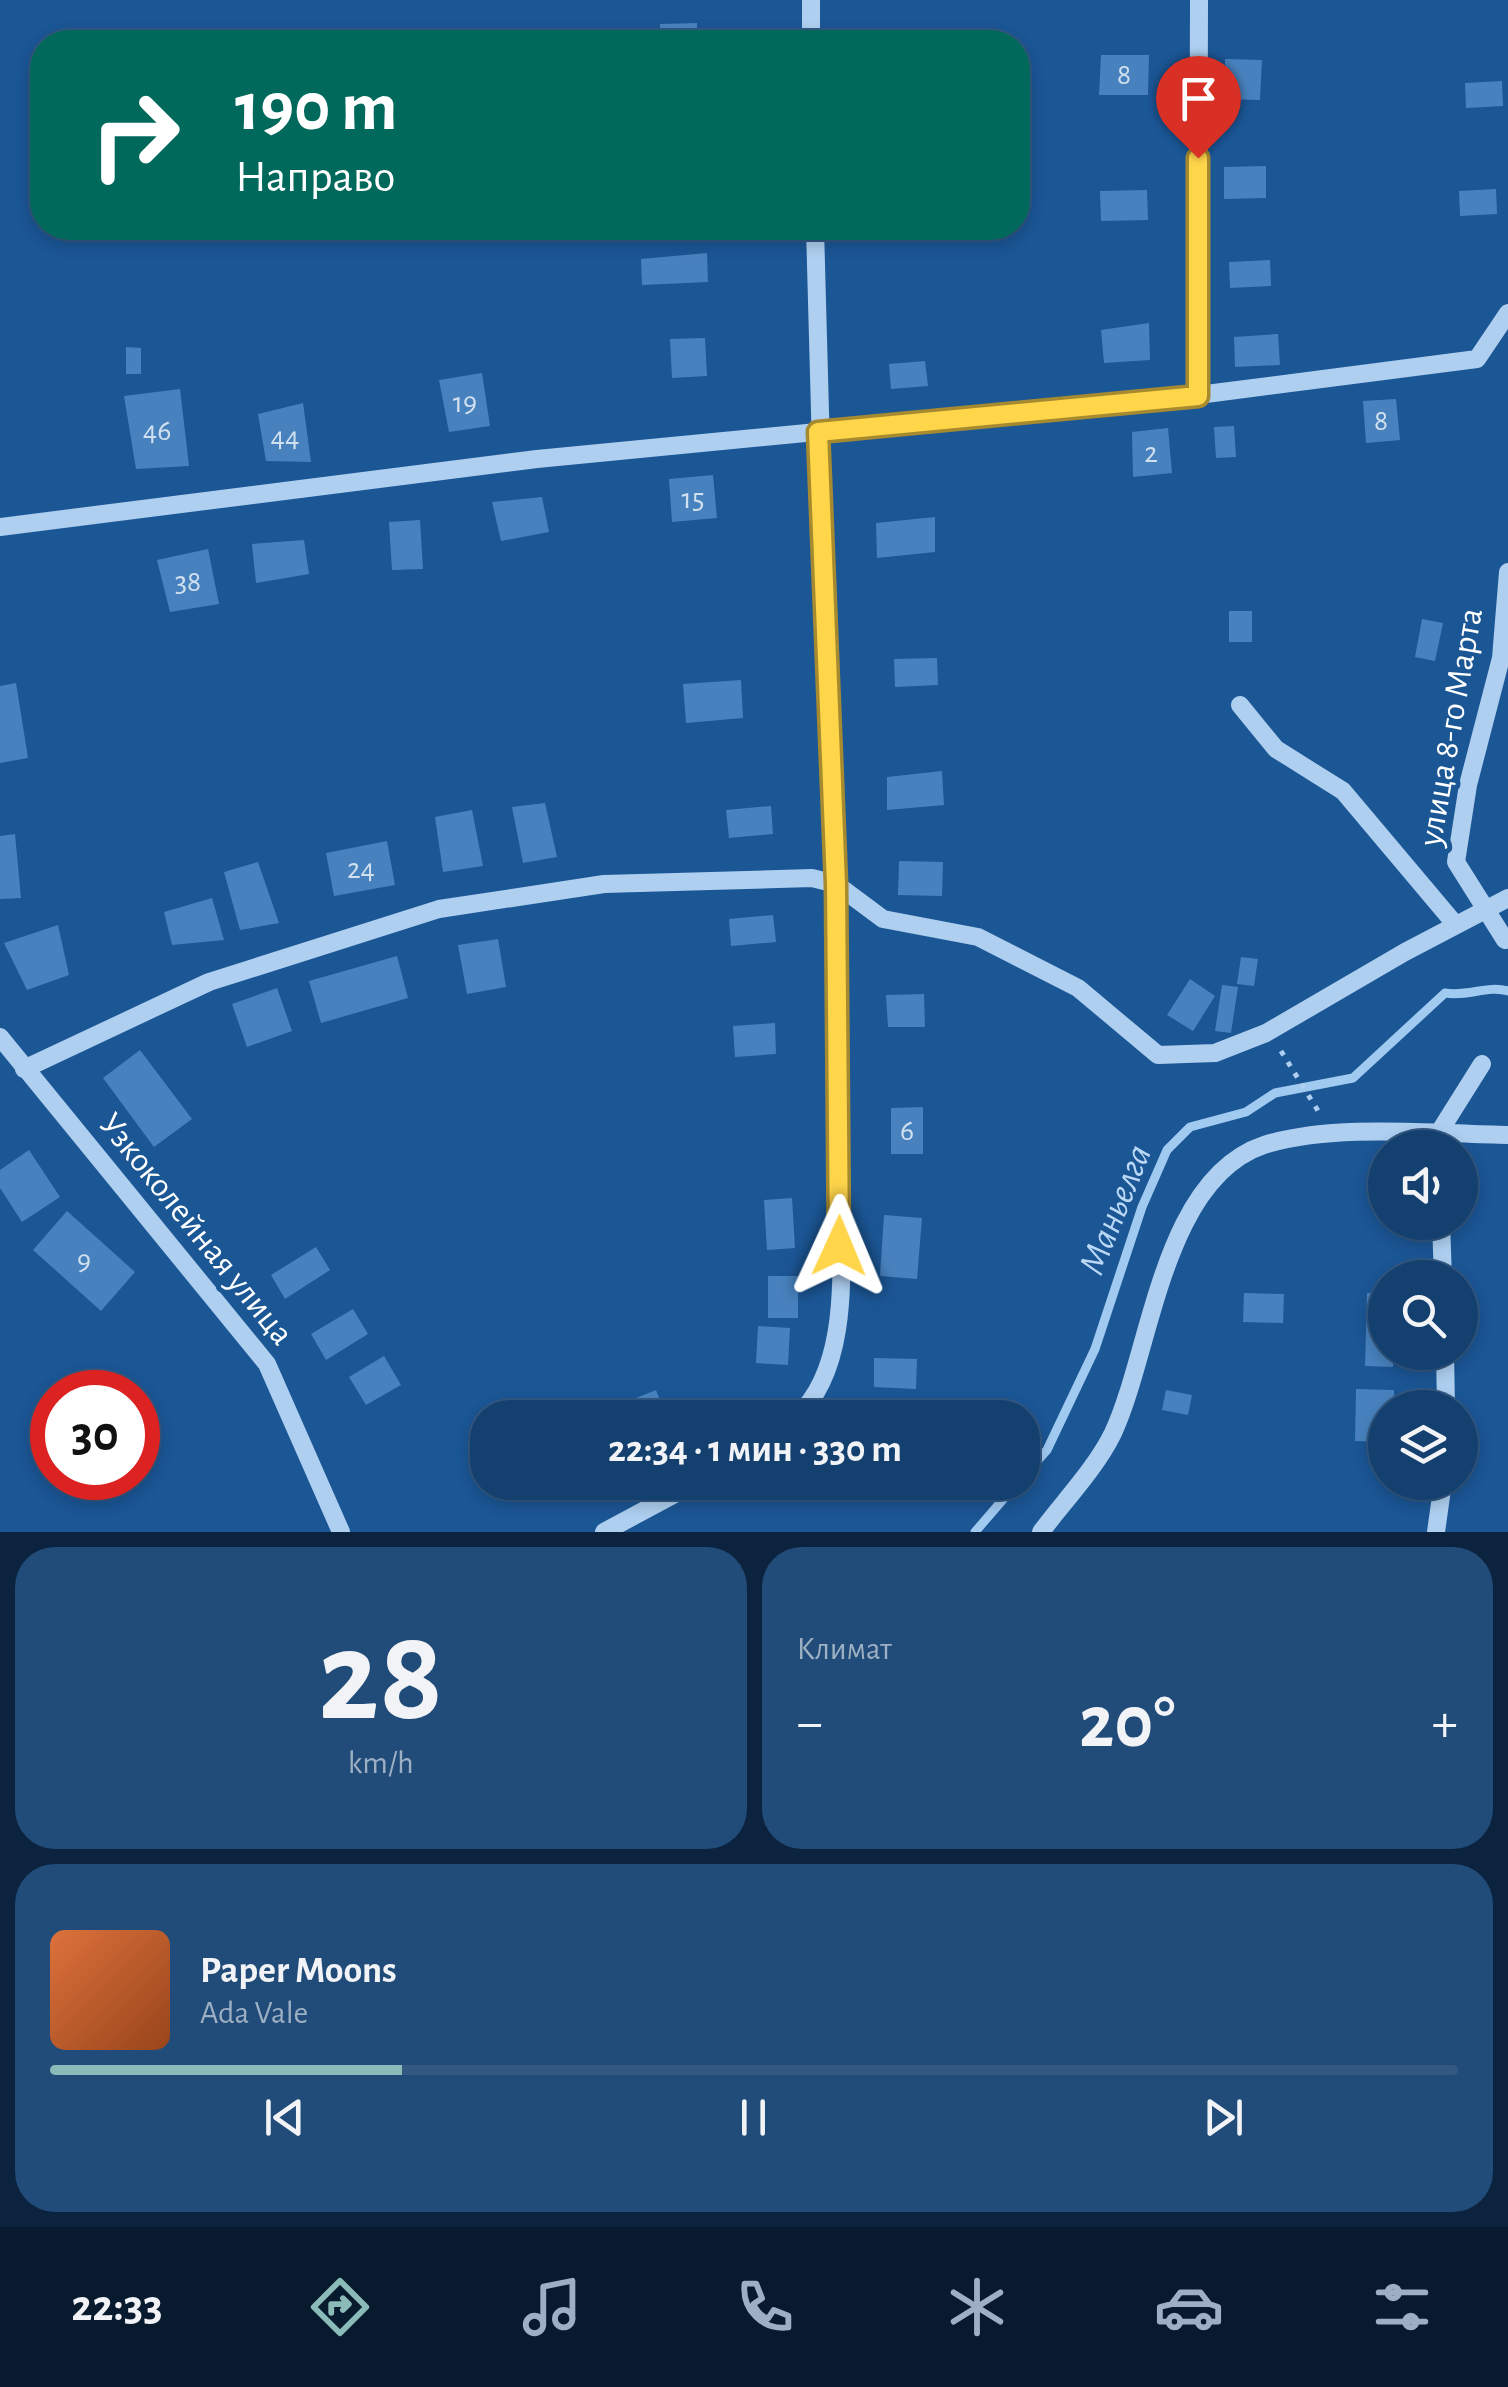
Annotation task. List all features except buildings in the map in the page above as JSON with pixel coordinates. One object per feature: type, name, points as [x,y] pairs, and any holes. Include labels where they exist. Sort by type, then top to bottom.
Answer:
[{"type":"street","points":[[810,0],[811,30]]},
{"type":"street","points":[[1198,396],[1199,0]]},
{"type":"street","points":[[811,1400],[830,1360],[838,1311],[841,1182],[836,884],[818,432],[815,240]]},
{"type":"street","points":[[0,527],[537,459],[1198,396],[1477,359],[1508,313]]},
{"type":"street","name":"улица 8-го Марта","points":[[1505,940],[1488,907],[1456,862],[1468,784],[1501,658],[1508,572]]},
{"type":"street","points":[[1240,705],[1276,749],[1343,790],[1455,924]]},
{"type":"street","points":[[24,1069],[208,982],[439,909],[604,884],[812,878],[836,884],[882,919],[978,937],[1078,988],[1158,1055],[1215,1053],[1266,1033],[1455,924],[1508,898]]},
{"type":"street","name":"Узкоколейная улица","points":[[0,1037],[266,1364],[341,1532]]},
{"type":"street","points":[[1444,1130],[1482,1064]]},
{"type":"street","points":[[1041,1532],[1112,1434],[1164,1267],[1216,1175],[1262,1146],[1322,1135],[1368,1137]]},
{"type":"street","points":[[1478,1138],[1508,1135]]},
{"type":"street","points":[[604,1532],[663,1500]]},
{"type":"street","points":[[1436,1532],[1440,1500]]},
{"type":"path","points":[[1278,1047],[1320,1113]]},
{"type":"waterway","name":"Маньелга","points":[[1040,1458],[1095,1349],[1142,1207],[1167,1150],[1190,1127],[1246,1112],[1275,1093],[1353,1078],[1445,993],[1508,991]]},
{"type":"waterway","name":"Маньелга","points":[[975,1532],[1003,1500]]},
{"type":"route","points":[[839,1246],[836,884],[818,432],[1198,396],[1198,158]]}]
